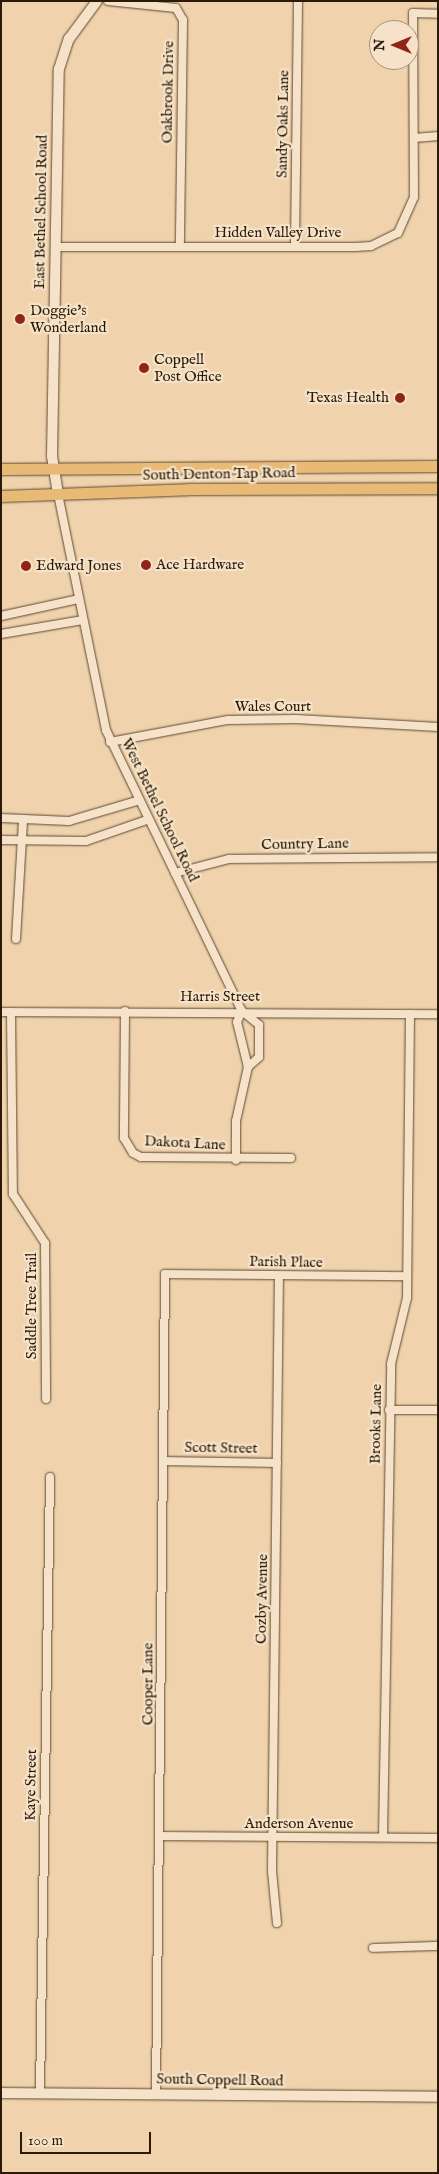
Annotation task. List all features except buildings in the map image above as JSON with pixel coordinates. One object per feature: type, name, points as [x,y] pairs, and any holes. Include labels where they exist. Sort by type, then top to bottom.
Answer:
[{"type":"main road","points":[[325,466],[325,487]]},
{"type":"main road","name":"South Denton Tap Road","points":[[1,469],[53,467],[438,466]]},
{"type":"main road","points":[[438,466],[438,488]]},
{"type":"main road","name":"South Denton Tap Road","points":[[1,496],[325,487],[438,488]]},
{"type":"street","name":"East Bethel School Road","points":[[58,494],[53,467],[61,55],[97,1]]},
{"type":"street","name":"Oakbrook Drive","points":[[108,1],[176,8],[183,20],[180,247]]},
{"type":"street","name":"Sandy Oaks Lane","points":[[295,247],[298,1]]},
{"type":"street","name":"Hidden Valley Drive","points":[[56,247],[371,246],[398,234],[414,197],[413,13],[438,14]]},
{"type":"street","points":[[415,138],[438,136]]},
{"type":"street","name":"West Bethel School Road","points":[[58,494],[110,742],[242,1011]]},
{"type":"street","points":[[1,616],[79,599]]},
{"type":"street","points":[[1,634],[83,620]]},
{"type":"street","name":"Wales Court","points":[[110,742],[228,720],[296,719],[438,728]]},
{"type":"street","points":[[1,818],[23,820],[84,819],[137,800]]},
{"type":"street","points":[[16,939],[23,820]]},
{"type":"street","points":[[1,840],[86,841],[147,820]]},
{"type":"street","name":"Country Lane","points":[[175,873],[229,859],[438,857]]},
{"type":"street","name":"Dakota Lane","points":[[125,1011],[128,1147],[141,1157],[236,1160],[291,1158]]},
{"type":"street","points":[[236,1160],[236,1121],[248,1067],[237,1022],[242,1011],[259,1025],[259,1057],[248,1067]]},
{"type":"street","name":"Harris Street","points":[[1,1012],[242,1011],[438,1014]]},
{"type":"street","name":"Saddle Tree Trail","points":[[11,1012],[13,1194],[45,1243],[46,1399]]},
{"type":"street","name":"Brooks Lane","points":[[383,1838],[389,1410],[391,1364],[404,1322],[407,1276],[410,1014]]},
{"type":"street","name":"Parish Place","points":[[165,1274],[407,1276]]},
{"type":"street","name":"Cooper Lane","points":[[156,2094],[165,1461],[165,1274]]},
{"type":"street","name":"Cozby Avenue","points":[[277,1923],[272,1838],[279,1276]]},
{"type":"street","points":[[389,1410],[438,1410]]},
{"type":"street","name":"Scott Street","points":[[165,1461],[277,1463]]},
{"type":"street","name":"Kaye Street","points":[[40,2093],[50,1477]]},
{"type":"street","name":"Anderson Avenue","points":[[160,1836],[438,1838]]},
{"type":"street","points":[[373,1948],[438,1946]]},
{"type":"street","name":"South Coppell Road","points":[[1,2093],[438,2097]]},
{"type":"place","name":"Doggie's Wonderland","points":[[20,319]]},
{"type":"place","name":"Coppell Post Office","points":[[144,368]]},
{"type":"place","name":"Texas Health","points":[[400,398]]},
{"type":"place","name":"Ace Hardware","points":[[146,565]]},
{"type":"place","name":"Edward Jones","points":[[26,566]]}]
